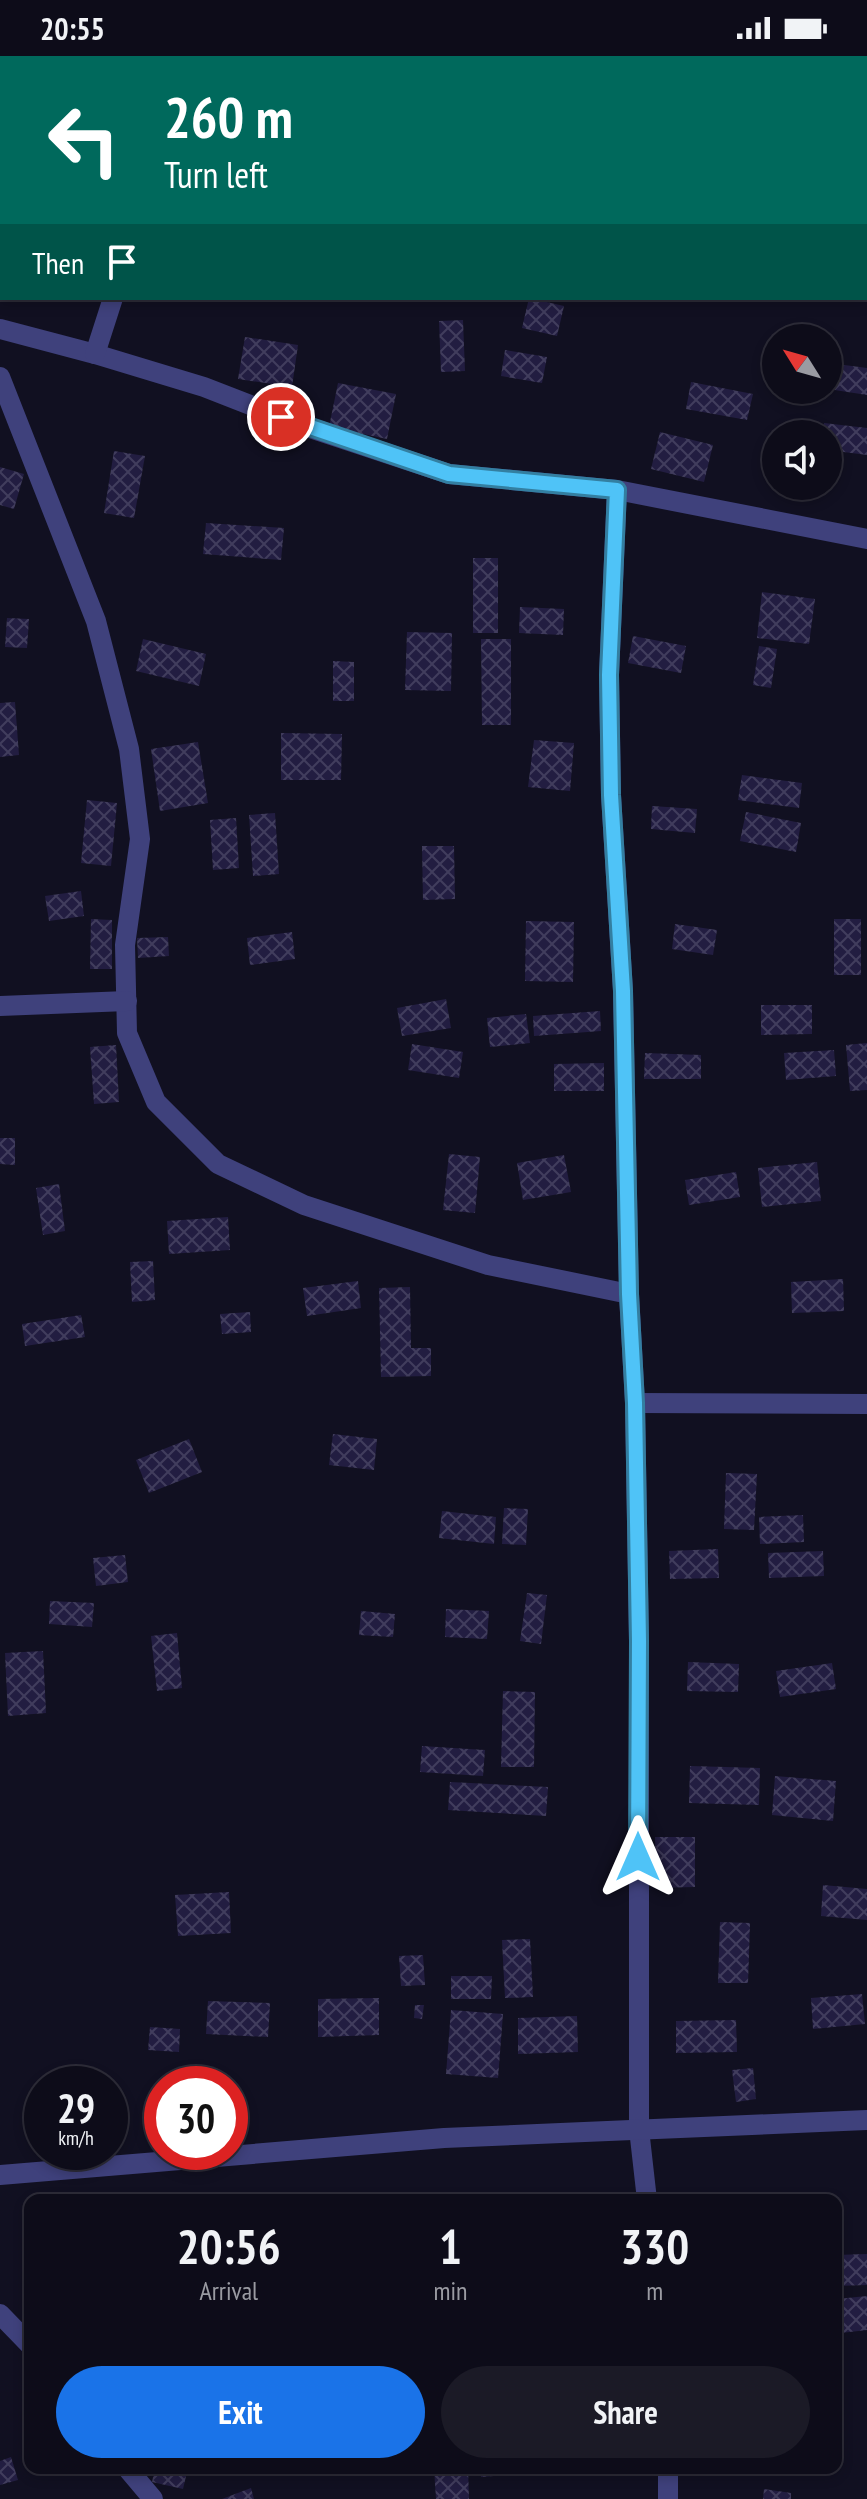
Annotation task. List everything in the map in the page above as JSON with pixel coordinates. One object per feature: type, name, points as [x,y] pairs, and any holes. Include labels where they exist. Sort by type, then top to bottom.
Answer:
[{"type":"street","points":[[95,354],[112,300]]},
{"type":"street","points":[[0,329],[204,387],[307,427],[449,474],[617,490],[867,539]]},
{"type":"street","points":[[0,377],[96,621],[129,749],[140,839],[125,945],[127,1033],[156,1102],[218,1164],[304,1205],[488,1265],[629,1294]]},
{"type":"street","points":[[617,490],[609,690],[611,795],[623,991],[629,1294],[635,1403],[639,1641],[639,2129],[646,2194]]},
{"type":"street","points":[[0,1006],[127,1001]]},
{"type":"street","points":[[635,1403],[867,1404]]},
{"type":"street","points":[[0,2175],[399,2142],[867,2120]]},
{"type":"street","points":[[0,2314],[24,2339]]},
{"type":"street","points":[[132,2474],[153,2499]]},
{"type":"street","points":[[668,2474],[668,2499]]},
{"type":"building","points":[[529,300],[564,306],[557,336],[522,328]]},
{"type":"building","points":[[463,320],[465,371],[441,372],[439,321]]},
{"type":"building","points":[[245,337],[298,345],[292,387],[238,379]]},
{"type":"building","points":[[505,350],[547,357],[542,383],[501,376]]},
{"type":"building","points":[[842,365],[867,368],[867,395],[842,391]]},
{"type":"building","points":[[691,382],[753,394],[747,420],[686,409]]},
{"type":"building","points":[[338,383],[396,394],[387,439],[329,427]]},
{"type":"building","points":[[842,425],[867,428],[867,455],[842,452]]},
{"type":"building","points":[[660,432],[713,445],[704,482],[651,469]]},
{"type":"building","points":[[114,451],[145,456],[134,518],[104,513]]},
{"type":"building","points":[[0,467],[24,474],[14,509],[0,505]]},
{"type":"building","points":[[206,523],[284,528],[281,560],[203,554]]},
{"type":"building","points":[[473,558],[498,558],[498,633],[473,633]]},
{"type":"building","points":[[762,592],[815,599],[809,644],[757,638]]},
{"type":"building","points":[[520,607],[564,609],[563,635],[519,633]]},
{"type":"building","points":[[7,618],[29,619],[27,648],[5,647]]},
{"type":"building","points":[[407,632],[452,633],[451,691],[405,690]]},
{"type":"building","points":[[633,636],[686,646],[681,673],[628,663]]},
{"type":"building","points":[[143,639],[206,654],[199,686],[136,671]]},
{"type":"building","points":[[481,639],[511,639],[511,725],[482,725]]},
{"type":"building","points":[[759,646],[777,649],[771,688],[753,685]]},
{"type":"building","points":[[333,661],[354,662],[354,701],[333,701]]},
{"type":"building","points":[[15,702],[19,755],[0,757],[0,703]]},
{"type":"building","points":[[281,733],[342,734],[341,780],[281,780]]},
{"type":"building","points":[[534,740],[574,743],[570,791],[528,787]]},
{"type":"building","points":[[198,742],[208,803],[160,811],[151,749]]},
{"type":"building","points":[[742,775],[802,783],[799,808],[738,800]]},
{"type":"building","points":[[87,800],[117,803],[111,866],[81,863]]},
{"type":"building","points":[[652,806],[697,809],[695,833],[651,829]]},
{"type":"building","points":[[746,812],[801,823],[796,852],[740,841]]},
{"type":"building","points":[[275,813],[279,874],[253,876],[249,815]]},
{"type":"building","points":[[236,818],[239,868],[213,870],[210,820]]},
{"type":"building","points":[[422,846],[454,846],[455,899],[423,900]]},
{"type":"building","points":[[81,891],[84,916],[49,921],[45,896]]},
{"type":"building","points":[[91,919],[112,920],[112,969],[90,969]]},
{"type":"building","points":[[834,919],[861,919],[861,975],[834,975]]},
{"type":"building","points":[[526,921],[574,922],[573,982],[525,981]]},
{"type":"building","points":[[675,924],[717,930],[713,955],[672,949]]},
{"type":"building","points":[[292,932],[295,959],[250,965],[247,938]]},
{"type":"building","points":[[168,937],[169,956],[138,958],[137,938]]},
{"type":"building","points":[[446,999],[451,1028],[402,1036],[397,1008]]},
{"type":"building","points":[[761,1005],[812,1005],[812,1034],[761,1035]]},
{"type":"building","points":[[600,1011],[601,1031],[534,1036],[533,1016]]},
{"type":"building","points":[[526,1014],[530,1043],[490,1047],[487,1018]]},
{"type":"building","points":[[867,1043],[867,1090],[850,1091],[846,1045]]},
{"type":"building","points":[[412,1044],[463,1052],[459,1078],[408,1070]]},
{"type":"building","points":[[116,1045],[119,1102],[94,1104],[90,1047]]},
{"type":"building","points":[[834,1050],[836,1076],[786,1080],[784,1053]]},
{"type":"building","points":[[645,1053],[701,1055],[701,1079],[644,1079]]},
{"type":"building","points":[[604,1063],[604,1091],[554,1091],[554,1064]]},
{"type":"building","points":[[0,1138],[15,1138],[15,1165],[0,1164]]},
{"type":"building","points":[[449,1154],[480,1157],[475,1213],[443,1210]]},
{"type":"building","points":[[564,1155],[571,1192],[523,1200],[517,1163]]},
{"type":"building","points":[[817,1162],[821,1201],[762,1207],[758,1168]]},
{"type":"building","points":[[736,1172],[740,1197],[689,1205],[685,1180]]},
{"type":"building","points":[[59,1184],[65,1231],[43,1235],[36,1188]]},
{"type":"building","points":[[228,1217],[230,1250],[169,1254],[167,1221]]},
{"type":"building","points":[[153,1261],[155,1300],[132,1302],[130,1262]]},
{"type":"building","points":[[843,1279],[844,1311],[792,1313],[791,1282]]},
{"type":"building","points":[[358,1281],[361,1308],[307,1316],[303,1288]]},
{"type":"building","points":[[410,1287],[411,1348],[431,1348],[431,1376],[381,1377],[379,1288]]},
{"type":"building","points":[[250,1312],[251,1332],[222,1334],[220,1314]]},
{"type":"building","points":[[81,1315],[85,1337],[25,1346],[22,1324]]},
{"type":"building","points":[[333,1434],[377,1439],[374,1470],[329,1465]]},
{"type":"building","points":[[189,1439],[202,1472],[149,1493],[136,1460]]},
{"type":"building","points":[[726,1473],[757,1474],[754,1530],[724,1529]]},
{"type":"building","points":[[504,1508],[528,1509],[526,1545],[502,1544]]},
{"type":"building","points":[[442,1511],[496,1517],[494,1544],[439,1538]]},
{"type":"building","points":[[803,1515],[804,1542],[760,1544],[759,1517]]},
{"type":"building","points":[[718,1549],[719,1578],[670,1579],[669,1551]]},
{"type":"building","points":[[823,1551],[824,1576],[769,1578],[768,1553]]},
{"type":"building","points":[[125,1555],[128,1582],[96,1586],[93,1558]]},
{"type":"building","points":[[527,1593],[547,1595],[541,1644],[520,1641]]},
{"type":"building","points":[[50,1601],[94,1603],[92,1627],[49,1624]]},
{"type":"building","points":[[446,1609],[489,1611],[487,1639],[445,1637]]},
{"type":"building","points":[[361,1611],[395,1614],[393,1637],[359,1635]]},
{"type":"building","points":[[177,1633],[182,1688],[157,1691],[151,1636]]},
{"type":"building","points":[[43,1651],[46,1713],[8,1716],[5,1653]]},
{"type":"building","points":[[688,1662],[739,1664],[738,1692],[687,1691]]},
{"type":"building","points":[[832,1663],[836,1689],[780,1697],[776,1671]]},
{"type":"building","points":[[503,1691],[535,1692],[534,1767],[501,1767]]},
{"type":"building","points":[[422,1746],[485,1750],[483,1776],[420,1772]]},
{"type":"building","points":[[690,1766],[760,1768],[759,1805],[689,1803]]},
{"type":"building","points":[[775,1776],[836,1781],[833,1821],[772,1815]]},
{"type":"building","points":[[450,1782],[548,1787],[546,1816],[448,1810]]},
{"type":"building","points":[[655,1837],[695,1837],[695,1887],[656,1888]]},
{"type":"building","points":[[823,1885],[867,1889],[867,1920],[821,1916]]},
{"type":"building","points":[[229,1892],[231,1933],[178,1936],[175,1895]]},
{"type":"building","points":[[720,1922],[750,1923],[748,1983],[718,1983]]},
{"type":"building","points":[[530,1939],[533,1997],[505,1998],[502,1940]]},
{"type":"building","points":[[423,1955],[425,1985],[401,1986],[399,1956]]},
{"type":"building","points":[[451,1976],[492,1976],[491,1999],[451,1999]]},
{"type":"building","points":[[862,1994],[865,2024],[813,2029],[811,1998]]},
{"type":"building","points":[[379,1998],[379,2035],[318,2037],[318,1999]]},
{"type":"building","points":[[208,2001],[270,2003],[268,2037],[206,2034]]},
{"type":"building","points":[[415,2005],[424,2005],[422,2019],[414,2018]]},
{"type":"building","points":[[451,2010],[503,2014],[498,2078],[446,2074]]},
{"type":"building","points":[[577,2016],[578,2052],[518,2054],[518,2018]]},
{"type":"building","points":[[736,2020],[737,2052],[676,2053],[676,2021]]},
{"type":"building","points":[[150,2027],[180,2029],[179,2052],[148,2050]]},
{"type":"building","points":[[753,2068],[756,2099],[736,2102],[732,2070]]},
{"type":"building","points":[[867,2254],[867,2285],[842,2286],[842,2255]]},
{"type":"building","points":[[867,2296],[867,2330],[842,2333],[842,2298]]},
{"type":"building","points":[[11,2457],[18,2480],[0,2485],[0,2461]]},
{"type":"building","points":[[154,2474],[187,2474],[183,2489],[152,2482]]},
{"type":"building","points":[[434,2474],[468,2474],[469,2499],[436,2499]]},
{"type":"building","points":[[481,2474],[520,2474],[481,2477]]},
{"type":"building","points":[[251,2488],[254,2499],[222,2499]]},
{"type":"building","points":[[764,2489],[791,2493],[791,2499],[763,2499]]},
{"type":"route","points":[[281,417],[449,474],[617,490],[609,675],[611,795],[623,991],[629,1294],[635,1403],[639,1641],[638,1857]]}]
